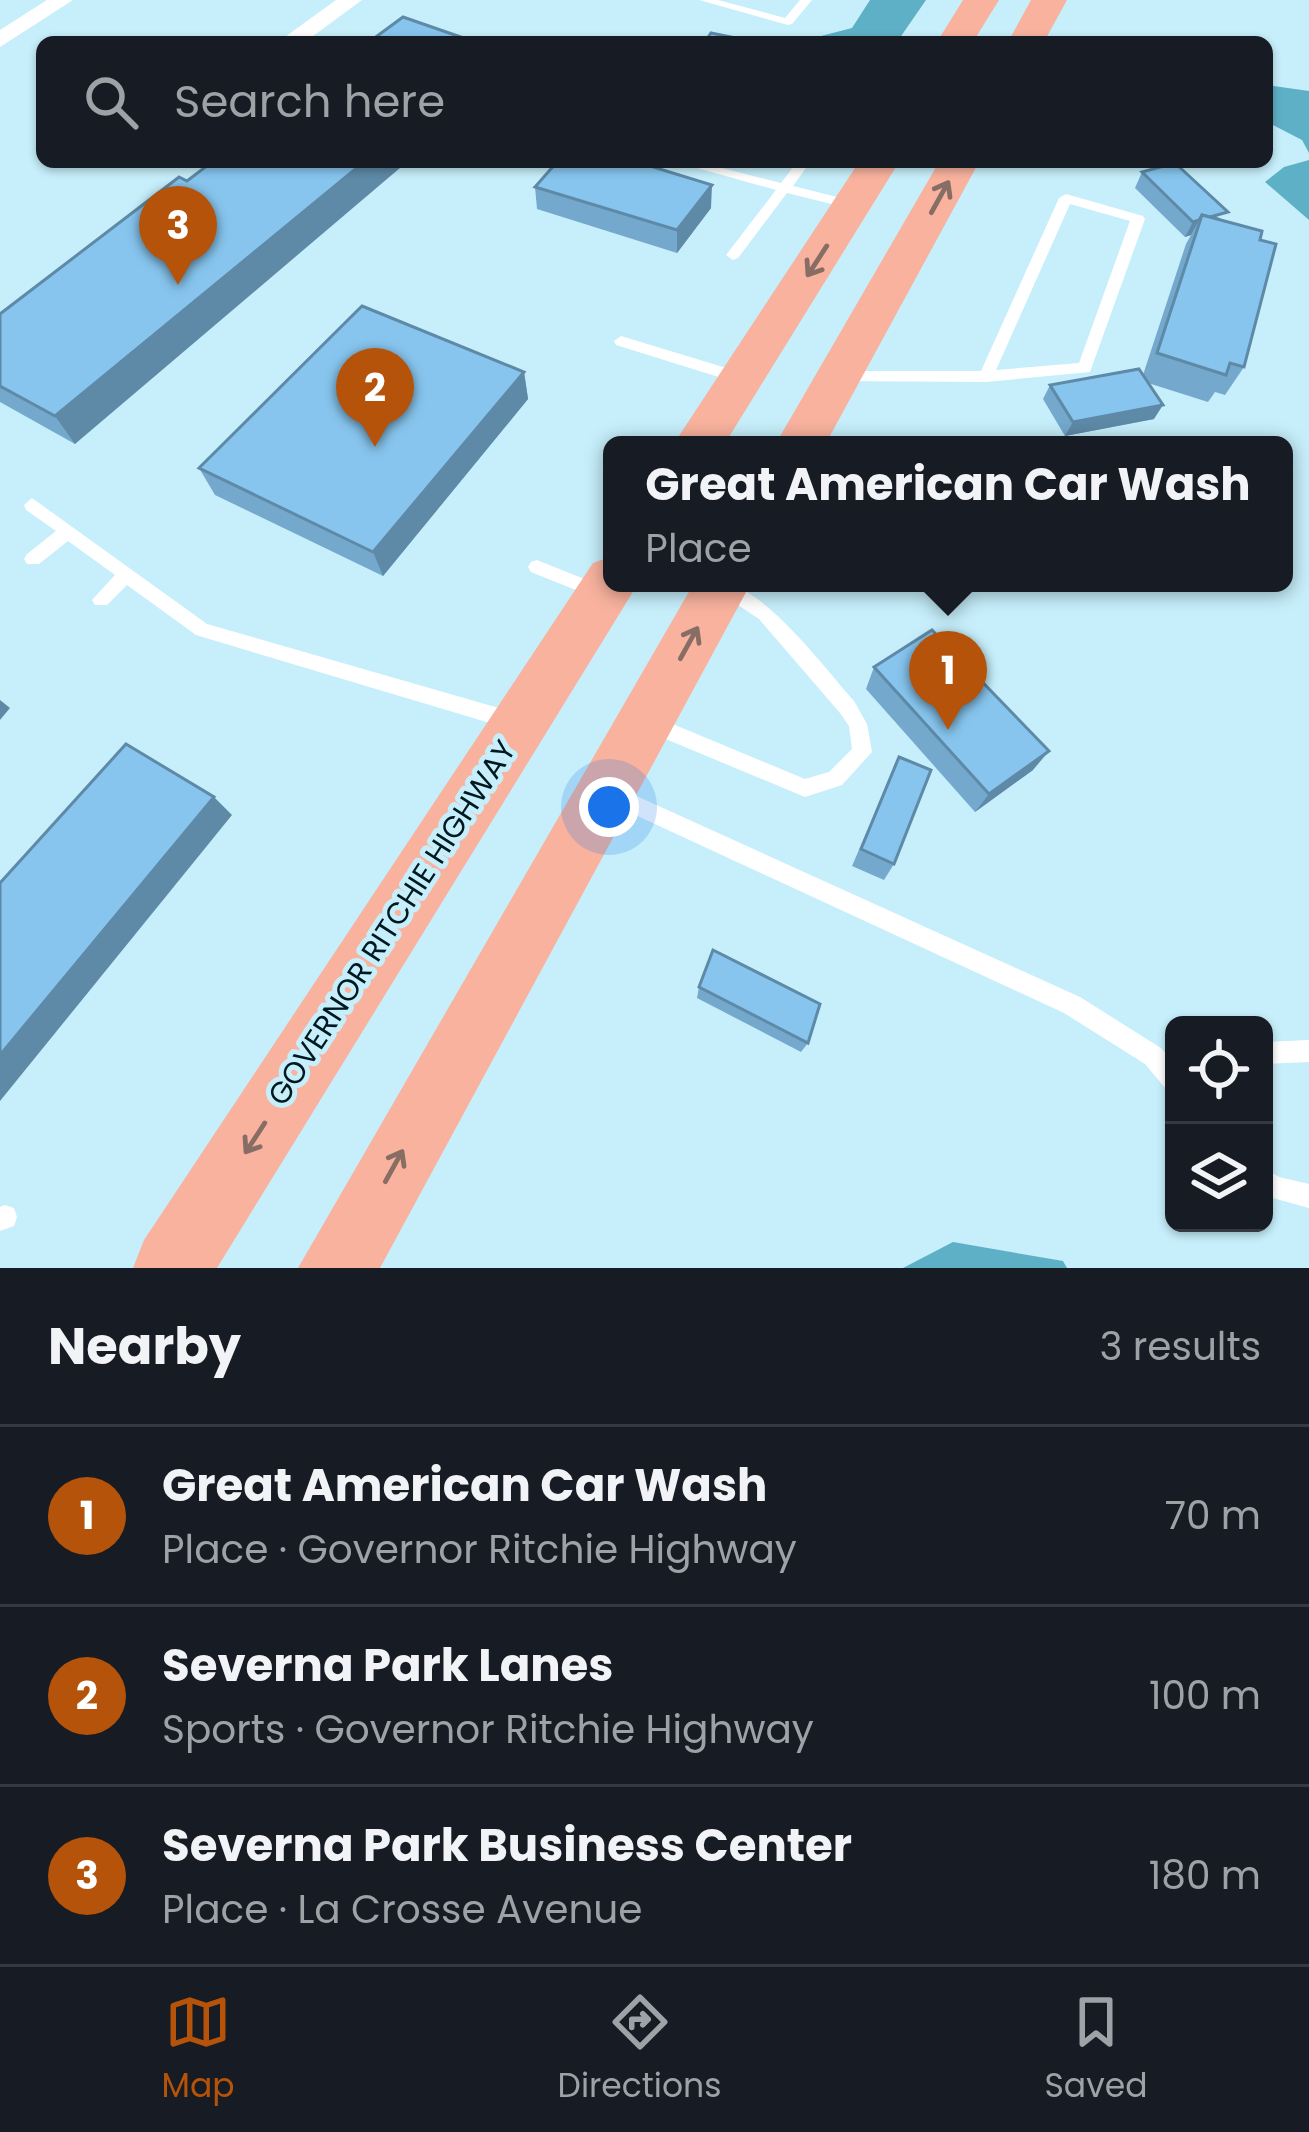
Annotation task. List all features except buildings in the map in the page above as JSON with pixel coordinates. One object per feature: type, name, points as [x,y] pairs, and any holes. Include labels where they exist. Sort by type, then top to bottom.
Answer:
[{"type":"highway","points":[[959,36],[981,0]]},
{"type":"highway","points":[[1029,36],[1049,0]]},
{"type":"highway","points":[[704,436],[875,168]]},
{"type":"highway","points":[[805,436],[956,168]]},
{"type":"highway","name":"GOVERNOR RITCHIE HIGHWAY","points":[[172,1268],[603,592]]},
{"type":"highway","points":[[337,1268],[717,592]]},
{"type":"street","points":[[0,40],[62,0]]},
{"type":"street","points":[[299,36],[351,0]]},
{"type":"lane","points":[[705,0],[788,22],[806,0]]},
{"type":"lane","points":[[704,168],[852,205]]},
{"type":"lane","points":[[733,255],[800,168]]},
{"type":"lane","points":[[838,377],[986,376],[1085,368],[1138,219],[1066,199],[986,376]]},
{"type":"lane","points":[[622,341],[741,378]]},
{"type":"lane","points":[[32,505],[202,631],[520,723]]},
{"type":"lane","points":[[33,559],[67,532]]},
{"type":"lane","points":[[537,567],[603,585]]},
{"type":"lane","points":[[100,600],[126,575]]},
{"type":"lane","points":[[644,722],[805,788],[836,779],[862,752],[858,724],[847,707],[764,614],[733,592]]},
{"type":"lane","points":[[606,791],[1072,1005],[1164,1056]]},
{"type":"lane","points":[[1273,1053],[1309,1052]]},
{"type":"lane","points":[[1273,1188],[1309,1196]]},
{"type":"water","points":[[870,0],[926,0],[901,36],[821,36],[852,28]]},
{"type":"water","points":[[1273,86],[1309,91],[1309,153],[1302,140],[1273,125]]},
{"type":"water","points":[[1309,160],[1309,220],[1265,182],[1284,167]]},
{"type":"water","points":[[953,1242],[1063,1261],[1067,1268],[903,1268]]},
{"type":"place","name":"Severna Park Business Center","points":[[178,285]]},
{"type":"place","name":"Severna Park Lanes","points":[[375,447]]},
{"type":"place","name":"Great American Car Wash","points":[[948,730]]}]
